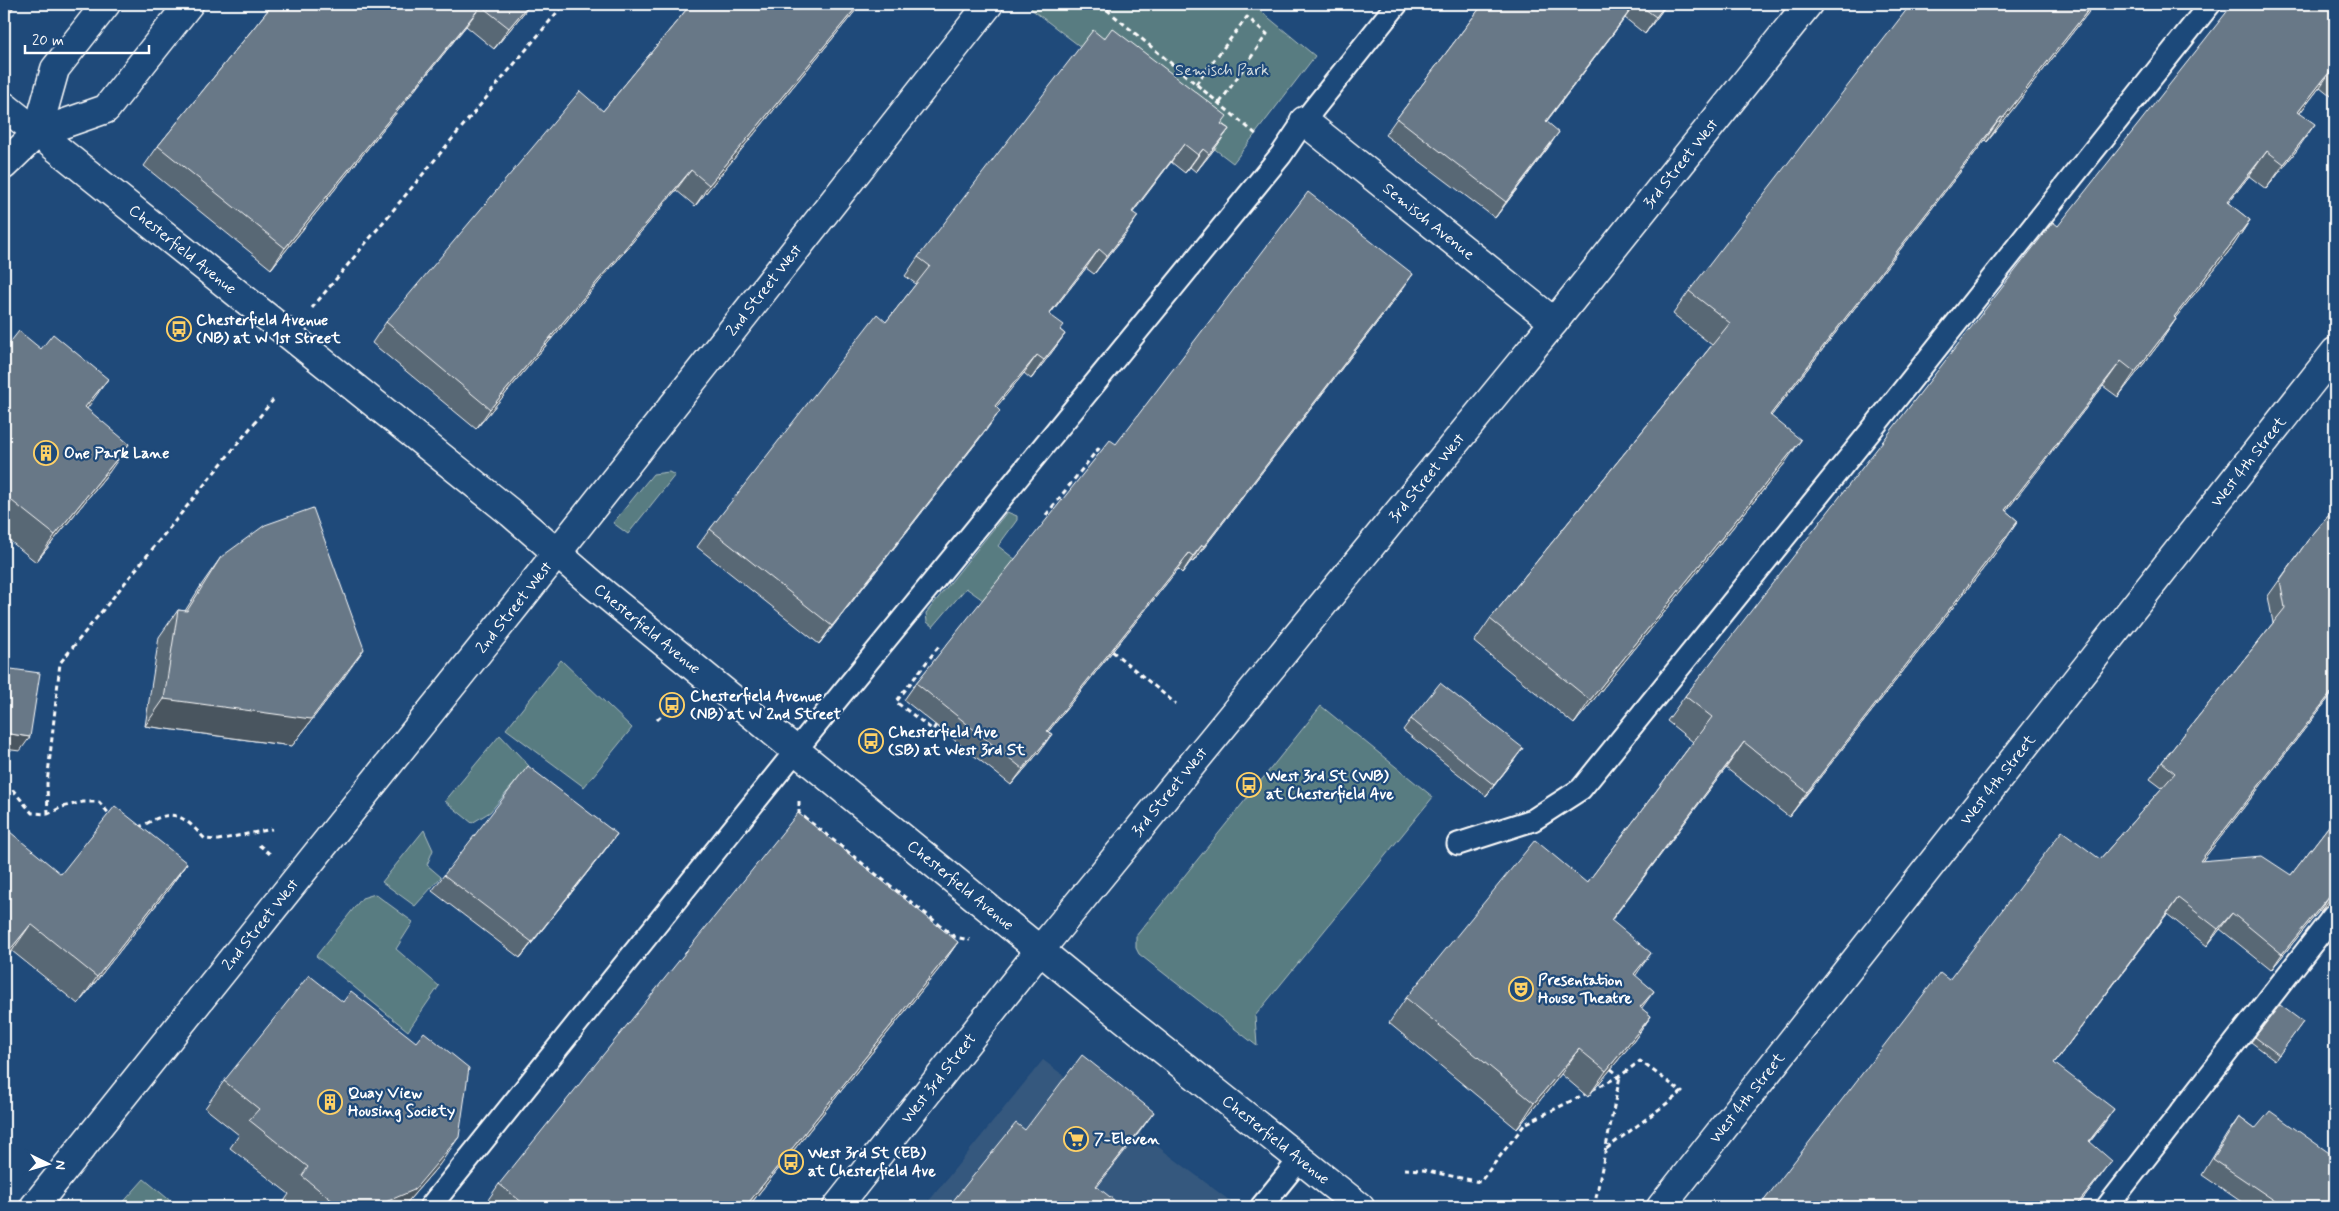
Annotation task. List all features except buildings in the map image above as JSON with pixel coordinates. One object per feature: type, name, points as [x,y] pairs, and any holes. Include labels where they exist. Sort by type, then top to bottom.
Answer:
[{"type":"street","points":[[38,133],[55,69],[106,4]]},
{"type":"street","points":[[4,165],[38,133],[106,109],[189,4]]},
{"type":"street","name":"2nd Street West","points":[[34,1207],[557,553],[988,4]]},
{"type":"street","name":"3rd Street West","points":[[1040,950],[1554,322],[1808,4]]},
{"type":"street","name":"Chesterfield Avenue","points":[[4,106],[511,513],[557,553],[1040,950],[1242,1115],[1360,1207]]},
{"type":"street","name":"Semisch Avenue","points":[[1304,121],[1554,322]]},
{"type":"street","name":"West 4th Street","points":[[1661,1207],[2335,352]]},
{"type":"street","name":"West 3rd Street","points":[[837,1207],[1040,950]]},
{"type":"lane","points":[[430,1207],[796,750],[1281,155],[1304,121],[1397,4]]},
{"type":"lane","points":[[1458,844],[1533,820],[1581,790],[1869,433],[2210,4]]},
{"type":"lane","points":[[2107,1207],[2335,914]]},
{"type":"lane","points":[[1262,1207],[1300,1159]]},
{"type":"path","points":[[310,310],[564,4]]},
{"type":"path","points":[[1100,4],[1281,155]]},
{"type":"path","points":[[1196,84],[1247,17],[1268,34],[1219,104]]},
{"type":"path","points":[[48,814],[47,784],[60,663],[273,400]]},
{"type":"path","points":[[1046,514],[1098,449],[1105,454]]},
{"type":"path","points":[[936,726],[932,730],[896,702],[939,646]]},
{"type":"path","points":[[1112,651],[1176,704]]},
{"type":"path","points":[[657,720],[672,704]]},
{"type":"path","points":[[4,788],[12,789],[32,813],[48,814],[62,807],[100,802],[117,822]]},
{"type":"path","points":[[131,828],[140,827],[162,816],[177,815],[186,820],[205,839],[218,840],[272,829]]},
{"type":"path","points":[[1404,1169],[1423,1170],[1480,1182],[1525,1124],[1620,1076],[1640,1061],[1682,1092],[1606,1149]]},
{"type":"path","points":[[1611,1069],[1620,1076]]},
{"type":"path","points":[[1596,1198],[1620,1076]]},
{"type":"shaded area","points":[[1043,1060],[1238,1207],[924,1207]]},
{"type":"green space","name":"Semisch Park","points":[[1036,4],[1252,4],[1315,56],[1233,163],[1031,9]]},
{"type":"green space","points":[[669,472],[675,475],[628,534],[613,523],[653,474]]},
{"type":"green space","points":[[1007,512],[1017,516],[1017,520],[998,546],[1016,560],[983,600],[966,588],[933,627],[927,622],[926,613]]},
{"type":"green space","points":[[561,660],[632,728],[584,787],[506,729]]},
{"type":"green space","points":[[1321,706],[1433,797],[1255,1016],[1257,1046],[1139,954],[1136,948],[1136,936]]},
{"type":"green space","points":[[500,735],[529,766],[490,812],[472,823],[445,801]]},
{"type":"green space","points":[[424,830],[433,850],[427,865],[441,877],[415,906],[382,882]]},
{"type":"green space","points":[[375,894],[413,922],[396,949],[439,986],[408,1031],[316,956],[362,898]]},
{"type":"green space","points":[[144,1179],[178,1207],[119,1207]]},
{"type":"place","name":"Chesterfield Avenue (NB) at W 1st Street","points":[[179,329]]},
{"type":"place","name":"One Park Lane","points":[[46,453]]},
{"type":"place","name":"Chesterfield Avenue (NB) at W 2nd Street","points":[[672,705]]},
{"type":"place","name":"Chesterfield Ave (SB) at West 3rd St","points":[[871,741]]},
{"type":"place","name":"West 3rd St (WB) at Chesterfield Ave","points":[[1249,785]]},
{"type":"place","name":"Presentation House Theatre","points":[[1521,989]]},
{"type":"place","name":"Quay View Housing Society","points":[[330,1102]]},
{"type":"place","name":"7-Eleven","points":[[1076,1139]]},
{"type":"place","name":"West 3rd St (EB) at Chesterfield Ave","points":[[791,1162]]}]
